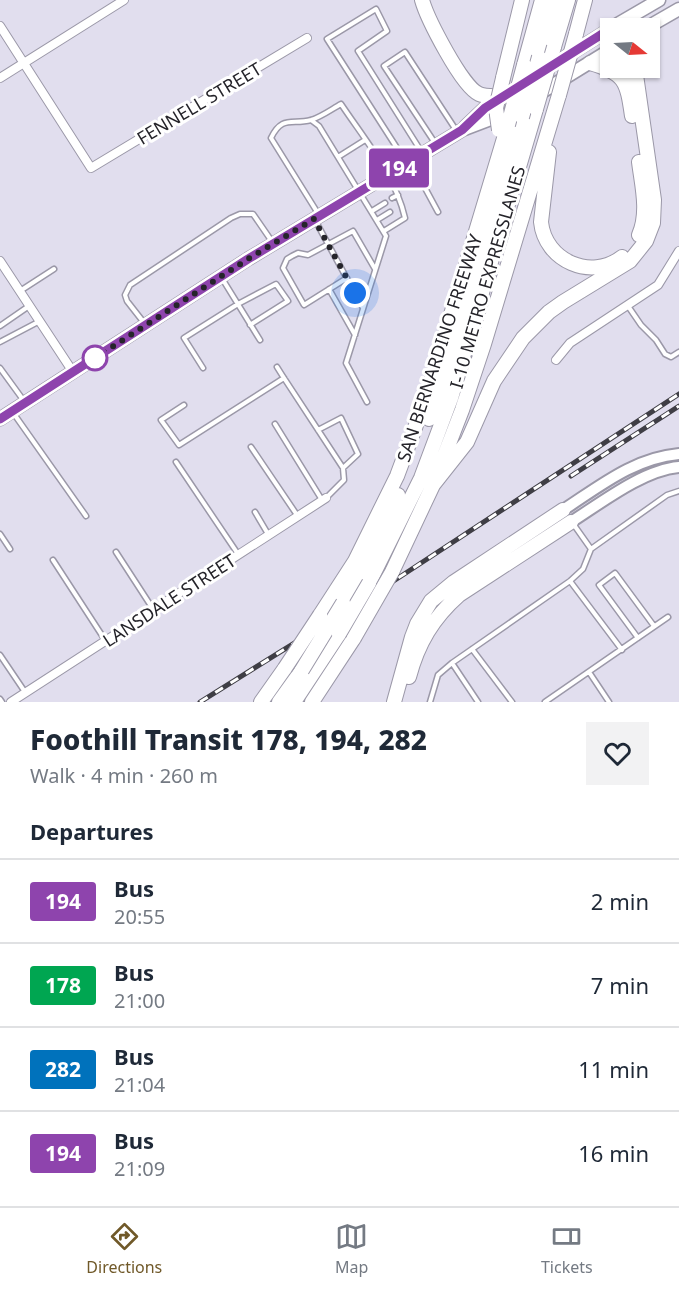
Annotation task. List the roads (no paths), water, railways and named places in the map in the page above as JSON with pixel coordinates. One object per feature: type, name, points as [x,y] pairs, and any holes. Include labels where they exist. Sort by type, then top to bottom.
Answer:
[{"type":"highway","points":[[422,0],[429,22],[468,85],[479,94],[502,96]]},
{"type":"highway","points":[[503,132],[496,108],[522,0]]},
{"type":"highway","name":"SAN BERNARDINO FREEWAY","points":[[261,702],[355,561],[397,476],[425,401],[542,0]]},
{"type":"highway","name":"I-10 METRO EXPRESSLANES","points":[[279,702],[302,670],[343,603],[381,532],[409,470],[450,362],[555,0]]},
{"type":"highway","name":"I-10 METRO EXPRESSLANES","points":[[294,702],[339,634],[369,582],[421,478],[451,398],[567,0]]},
{"type":"highway","name":"SAN BERNARDINO FREEWAY","points":[[312,702],[354,638],[392,572],[433,485],[480,355],[551,124],[585,0]]},
{"type":"highway","points":[[551,124],[541,222],[545,239],[554,251],[572,264],[597,268],[616,261],[636,243],[644,221],[639,167],[631,108],[624,81],[616,72],[590,63]]},
{"type":"highway","points":[[433,485],[467,442],[494,381],[523,338],[549,312],[630,261],[646,241],[653,223],[654,200],[636,78]]},
{"type":"highway","points":[[394,702],[417,624],[431,601],[454,582],[563,510]]},
{"type":"highway","points":[[403,702],[422,640],[428,628],[445,607],[459,595],[571,522]]},
{"type":"main road","points":[[637,13],[645,0]]},
{"type":"main road","points":[[629,18],[658,0]]},
{"type":"main road","points":[[660,20],[679,9]]},
{"type":"main road","points":[[0,419],[273,244],[460,131],[502,96],[600,36]]},
{"type":"main road","points":[[460,131],[497,118],[600,56]]},
{"type":"street","points":[[0,78],[124,0]]},
{"type":"street","points":[[0,26],[23,63]]},
{"type":"street","name":"FENNELL STREET","points":[[23,63],[91,168],[307,38]]},
{"type":"street","points":[[555,360],[570,343],[658,285],[679,251]]},
{"type":"street","points":[[1,265],[73,372]]},
{"type":"street","points":[[563,510],[637,464],[652,458],[679,454]]},
{"type":"street","points":[[571,522],[643,477],[679,467]]},
{"type":"street","name":"LANSDALE STREET","points":[[11,702],[324,499]]},
{"type":"lane","points":[[423,154],[358,51],[387,31],[376,9],[327,39],[409,162],[438,212]]},
{"type":"lane","points":[[437,145],[384,66],[405,52],[460,131]]},
{"type":"lane","points":[[363,309],[328,244],[317,218],[271,138],[281,124],[311,120],[341,104],[389,174],[398,195],[405,218],[384,231]]},
{"type":"lane","points":[[311,120],[319,126],[386,236],[346,363],[367,402]]},
{"type":"lane","points":[[338,157],[365,140]]},
{"type":"lane","points":[[393,198],[398,195]]},
{"type":"lane","points":[[372,211],[385,203]]},
{"type":"lane","points":[[377,220],[390,212]]},
{"type":"lane","points":[[146,325],[127,301],[125,295],[130,285],[231,218],[240,214],[253,214],[273,244]]},
{"type":"lane","points":[[347,278],[304,305],[283,268],[287,259],[292,256],[308,255],[353,231],[376,269]]},
{"type":"lane","points":[[20,291],[54,269]]},
{"type":"lane","points":[[221,277],[260,340]]},
{"type":"lane","points":[[203,368],[184,338],[237,304],[276,284],[288,301],[250,325]]},
{"type":"lane","points":[[329,289],[355,335]]},
{"type":"lane","points":[[0,326],[29,306]]},
{"type":"lane","points":[[628,306],[641,325],[656,340],[664,354],[671,357],[679,352]]},
{"type":"lane","points":[[0,342],[39,321]]},
{"type":"lane","points":[[0,368],[26,403]]},
{"type":"lane","points":[[275,424],[324,499],[344,480],[343,468],[277,368]]},
{"type":"lane","points":[[184,405],[161,420],[179,445],[284,378]]},
{"type":"lane","points":[[12,411],[87,516]]},
{"type":"lane","points":[[318,430],[341,418],[358,454],[343,468]]},
{"type":"lane","points":[[251,447],[298,516]]},
{"type":"lane","points":[[176,462],[239,554]]},
{"type":"lane","points":[[430,702],[438,675],[452,663],[570,581],[583,569],[591,549],[667,495],[679,491]]},
{"type":"lane","points":[[563,510],[591,549]]},
{"type":"lane","points":[[255,512],[269,535]]},
{"type":"lane","points":[[0,534],[10,549]]},
{"type":"lane","points":[[116,552],[154,609]]},
{"type":"lane","points":[[53,560],[105,641]]},
{"type":"lane","points":[[638,638],[599,585],[615,573],[654,626]]},
{"type":"lane","points":[[570,581],[622,650]]},
{"type":"lane","points":[[545,702],[668,617]]},
{"type":"lane","points":[[472,649],[512,702]]},
{"type":"lane","points":[[0,655],[25,693]]},
{"type":"lane","points":[[452,663],[478,702]]},
{"type":"lane","points":[[589,672],[609,702]]},
{"type":"railway","points":[[200,702],[389,584],[679,394]]},
{"type":"railway","points":[[571,476],[679,406]]}]
